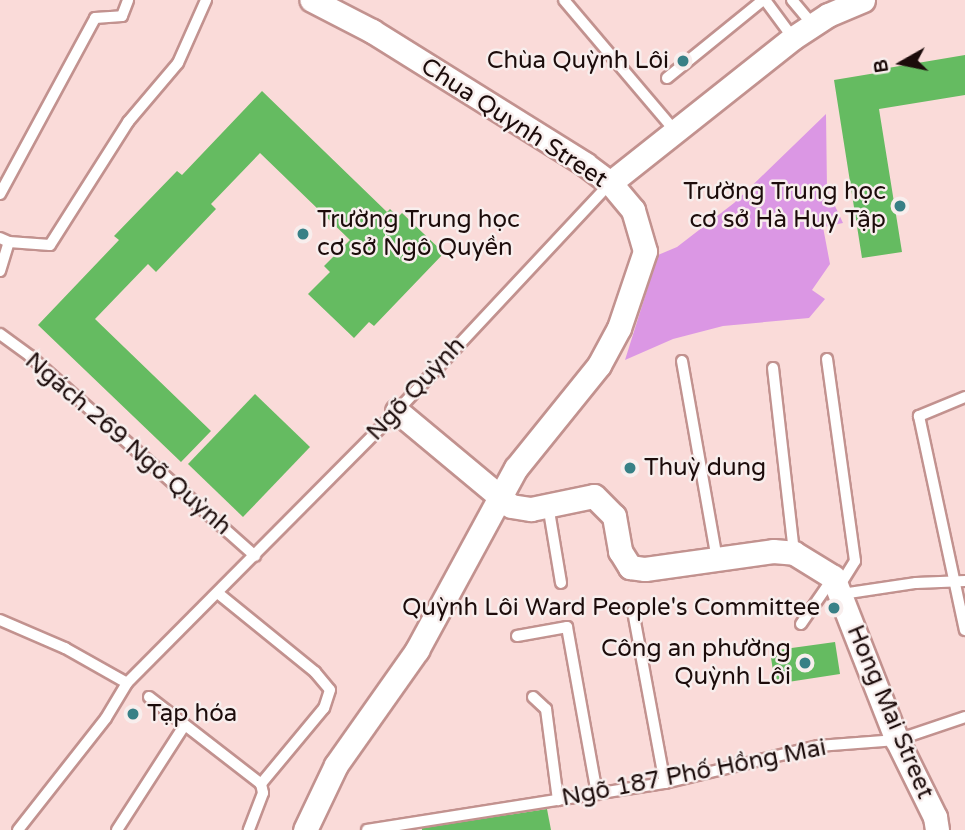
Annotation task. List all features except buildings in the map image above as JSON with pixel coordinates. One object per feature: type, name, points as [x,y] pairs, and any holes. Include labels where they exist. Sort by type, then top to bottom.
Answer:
[{"type":"street","name":"Chua Quynh Street","points":[[305,830],[336,765],[417,650],[516,468],[599,365],[633,294],[645,251],[633,210],[610,183],[585,163],[372,31],[312,0]]},
{"type":"street","name":"Ngõ Quỳnh","points":[[610,183],[793,38],[863,0]]},
{"type":"street","points":[[397,411],[511,506],[531,509],[594,496],[614,516],[620,551],[630,567],[645,569],[773,551],[794,553],[838,586]]},
{"type":"street","name":"Hong Mai Street","points":[[838,586],[897,740],[935,817],[937,830]]},
{"type":"lane","points":[[0,194],[95,18],[122,16],[128,0]]},
{"type":"lane","points":[[0,271],[5,240],[50,245],[128,122],[178,63],[206,0]]},
{"type":"lane","points":[[564,0],[675,131]]},
{"type":"lane","points":[[667,78],[764,0],[793,38]]},
{"type":"lane","points":[[792,0],[813,25]]},
{"type":"lane","name":"Ngõ Quỳnh","points":[[18,830],[106,718],[127,683],[219,594],[397,411],[610,183]]},
{"type":"lane","name":"Ngách 269 Ngõ Quỳnh","points":[[0,334],[30,356],[255,556]]},
{"type":"lane","points":[[801,624],[838,586],[855,561],[827,359]]},
{"type":"lane","points":[[682,361],[717,559]]},
{"type":"lane","points":[[773,368],[794,553]]},
{"type":"lane","points":[[965,397],[919,416],[961,582],[965,630]]},
{"type":"lane","points":[[548,505],[561,583]]},
{"type":"lane","points":[[838,586],[961,582]]},
{"type":"lane","points":[[219,594],[315,672],[330,690],[324,708],[261,784]]},
{"type":"lane","points":[[632,611],[665,783]]},
{"type":"lane","points":[[0,620],[65,648],[127,683]]},
{"type":"lane","points":[[517,636],[567,627],[597,794]]},
{"type":"lane","points":[[149,697],[261,784],[263,793],[249,830]]},
{"type":"lane","points":[[533,697],[546,709],[558,800]]},
{"type":"lane","name":"Ngõ 187 Phố Hồng Mai","points":[[367,830],[665,783],[818,746],[897,740],[965,717]]},
{"type":"lane","points":[[117,830],[184,726]]},
{"type":"shaded area","points":[[826,114],[827,189],[843,223],[823,227],[830,264],[812,290],[825,299],[809,318],[723,326],[673,339],[625,360],[658,255],[677,247],[734,203]]},
{"type":"place","name":"Chùa Quỳnh Lôi","points":[[683,61]]},
{"type":"place","name":"Trường Trung học cơ sở Hà Huy Tập","points":[[900,206]]},
{"type":"place","name":"Trường Trung học cơ sở Ngô Quyền","points":[[303,234]]},
{"type":"place","name":"Thuỳ dung","points":[[630,468]]},
{"type":"place","name":"Quỳnh Lôi Ward People's Committee","points":[[834,608]]},
{"type":"place","name":"Công an phường Quỳnh Lôi","points":[[805,663]]},
{"type":"place","name":"Tạp hóa","points":[[133,714]]}]
